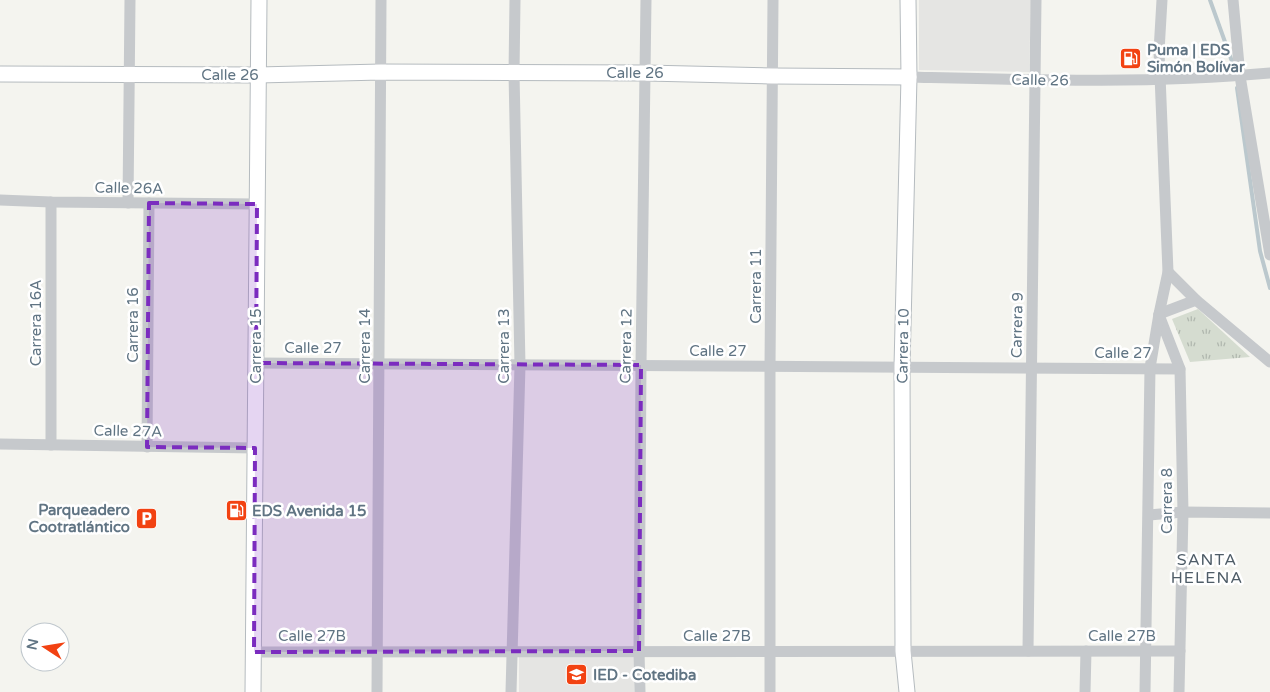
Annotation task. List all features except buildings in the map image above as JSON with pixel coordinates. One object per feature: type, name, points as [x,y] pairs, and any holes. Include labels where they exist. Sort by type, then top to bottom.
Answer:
[{"type":"street","points":[[128,203],[130,0]]},
{"type":"street","name":"Carrera 15","points":[[253,692],[259,0]]},
{"type":"street","name":"Carrera 14","points":[[378,692],[381,0]]},
{"type":"street","name":"Carrera 13","points":[[511,692],[520,365],[514,73],[515,0]]},
{"type":"street","name":"Carrera 12","points":[[640,692],[641,365],[646,0]]},
{"type":"street","name":"Carrera 11","points":[[770,692],[773,0]]},
{"type":"street","name":"Carrera 10","points":[[907,692],[903,651],[902,367],[909,78],[908,0]]},
{"type":"street","name":"Carrera 9","points":[[1028,651],[1036,0]]},
{"type":"street","name":"Carrera 8","points":[[1145,692],[1150,368],[1168,272],[1159,50],[1162,0]]},
{"type":"street","points":[[1233,0],[1240,76],[1270,255]]},
{"type":"street","name":"Calle 26","points":[[0,74],[646,73],[1035,80],[1160,80],[1270,73]]},
{"type":"street","name":"Calle 26A","points":[[0,200],[257,204]]},
{"type":"street","name":"Carrera 16A","points":[[51,445],[52,202]]},
{"type":"street","name":"Carrera 16","points":[[147,447],[149,203]]},
{"type":"street","points":[[1168,272],[1196,300],[1270,362]]},
{"type":"street","points":[[1159,314],[1196,300]]},
{"type":"street","name":"Carrera 8","points":[[1159,314],[1180,369],[1183,512],[1179,692]]},
{"type":"street","name":"Calle 27","points":[[256,363],[1180,369]]},
{"type":"street","name":"Calle 27A","points":[[0,444],[255,448]]},
{"type":"street","points":[[1149,515],[1183,512],[1270,512]]},
{"type":"street","points":[[1085,692],[1086,651]]},
{"type":"street","name":"Calle 27B","points":[[254,652],[1180,651]]},
{"type":"highlighted area","points":[[149,203],[257,204],[256,363],[641,365],[639,651],[254,652],[255,448],[147,447]]},
{"type":"shaded area","points":[[919,0],[1031,0],[1029,72],[919,70]]},
{"type":"shaded area","name":"IED - Cotediba","points":[[634,656],[634,692],[519,692],[519,657]]},
{"type":"green space","points":[[1198,309],[1250,357],[1190,362],[1172,319]]},
{"type":"waterway","points":[[1210,0],[1234,67]]},
{"type":"waterway","points":[[1237,88],[1260,251],[1270,288]]},
{"type":"place","name":"Puma | EDS Simón Bolívar","points":[[1131,59]]},
{"type":"place","name":"EDS Avenida 15","points":[[236,511]]},
{"type":"place","name":"Parqueadero Cootratlántico","points":[[146,519]]},
{"type":"place","name":"IED - Cotediba","points":[[577,675]]},
{"type":"district","name":"SANTA HELENA","points":[[1207,569]]}]
